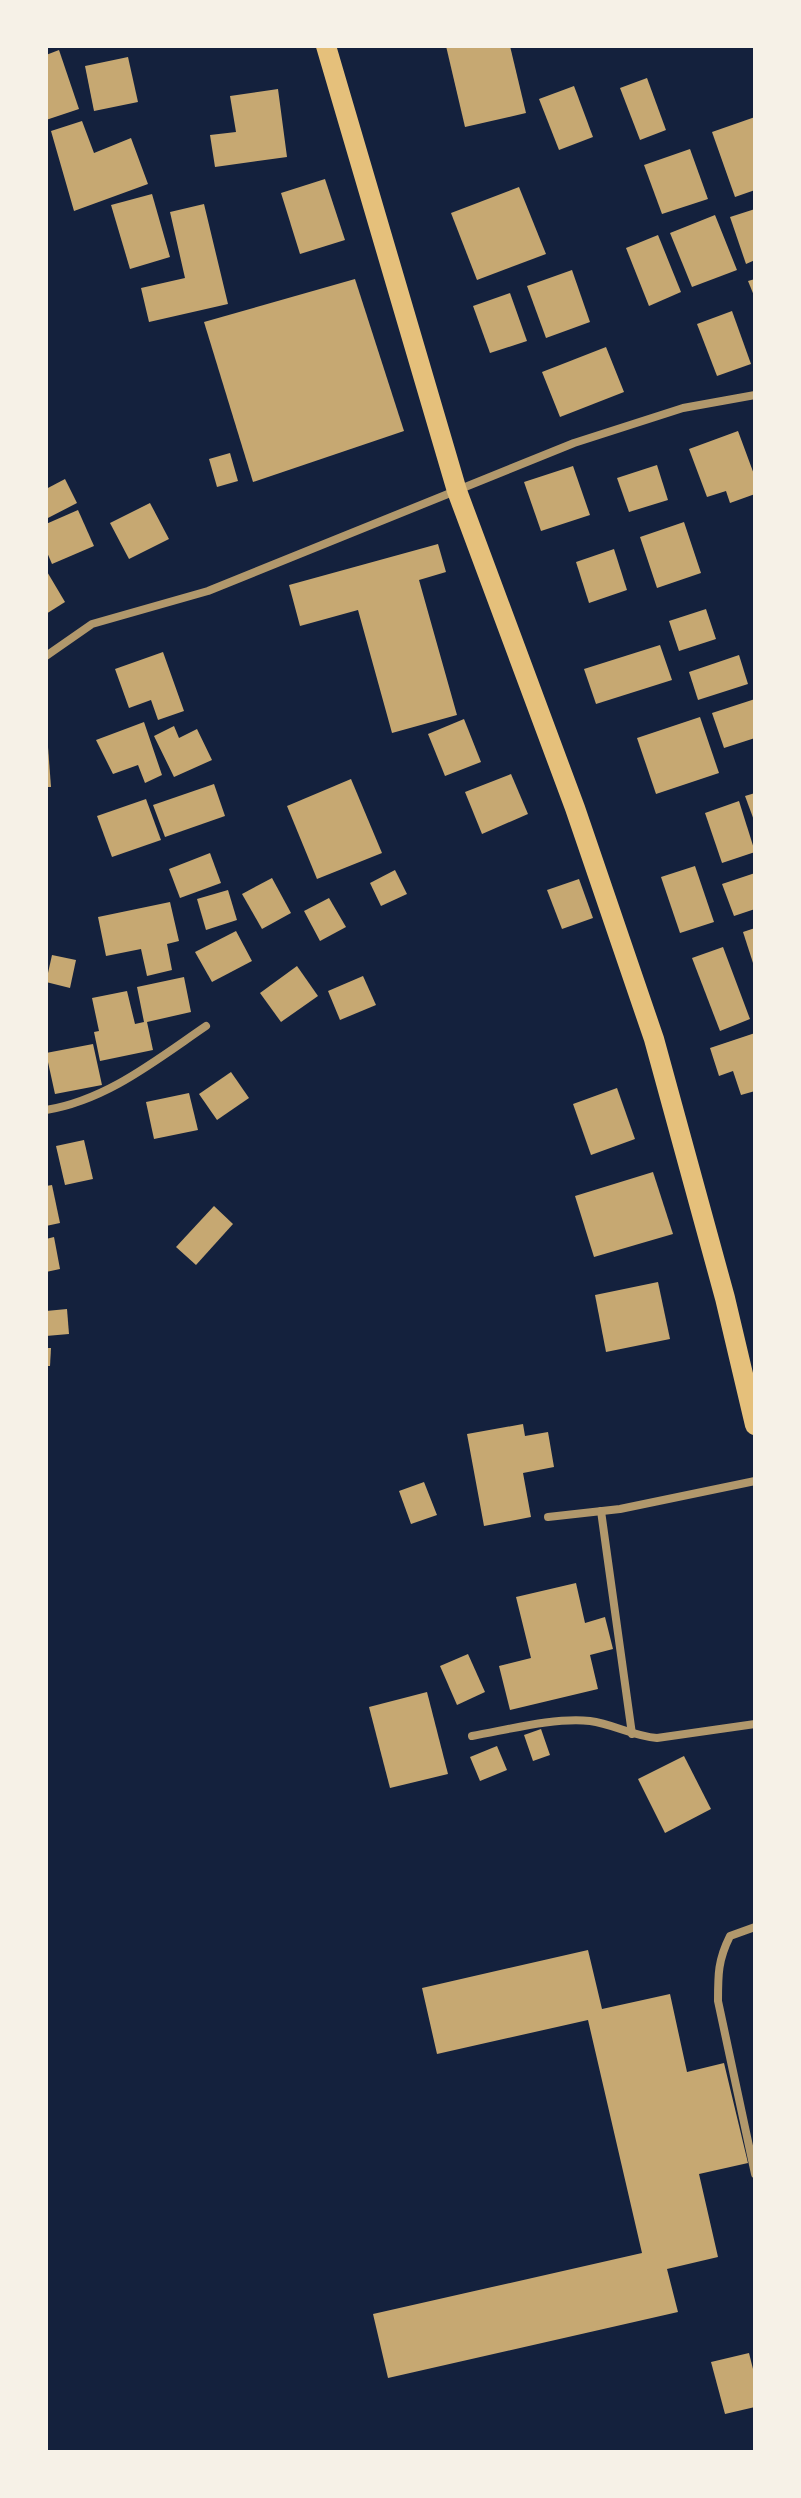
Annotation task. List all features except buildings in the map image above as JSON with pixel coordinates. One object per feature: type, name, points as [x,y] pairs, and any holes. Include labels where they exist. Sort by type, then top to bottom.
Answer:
[{"type":"main road","points":[[326,46],[457,491],[580,822],[654,1039],[725,1298],[755,1425]]},
{"type":"street","points":[[46,656],[92,624],[208,591],[574,443],[683,408],[755,395]]},
{"type":"street","points":[[46,1110],[64,1107],[119,1086],[206,1026]]},
{"type":"street","points":[[548,1517],[601,1511],[755,1481]]},
{"type":"street","points":[[601,1511],[632,1734]]},
{"type":"street","points":[[472,1736],[589,1721],[657,1738],[755,1724]]},
{"type":"street","points":[[755,1927],[730,1936],[719,1959],[718,1976],[718,2001],[755,2174]]}]
